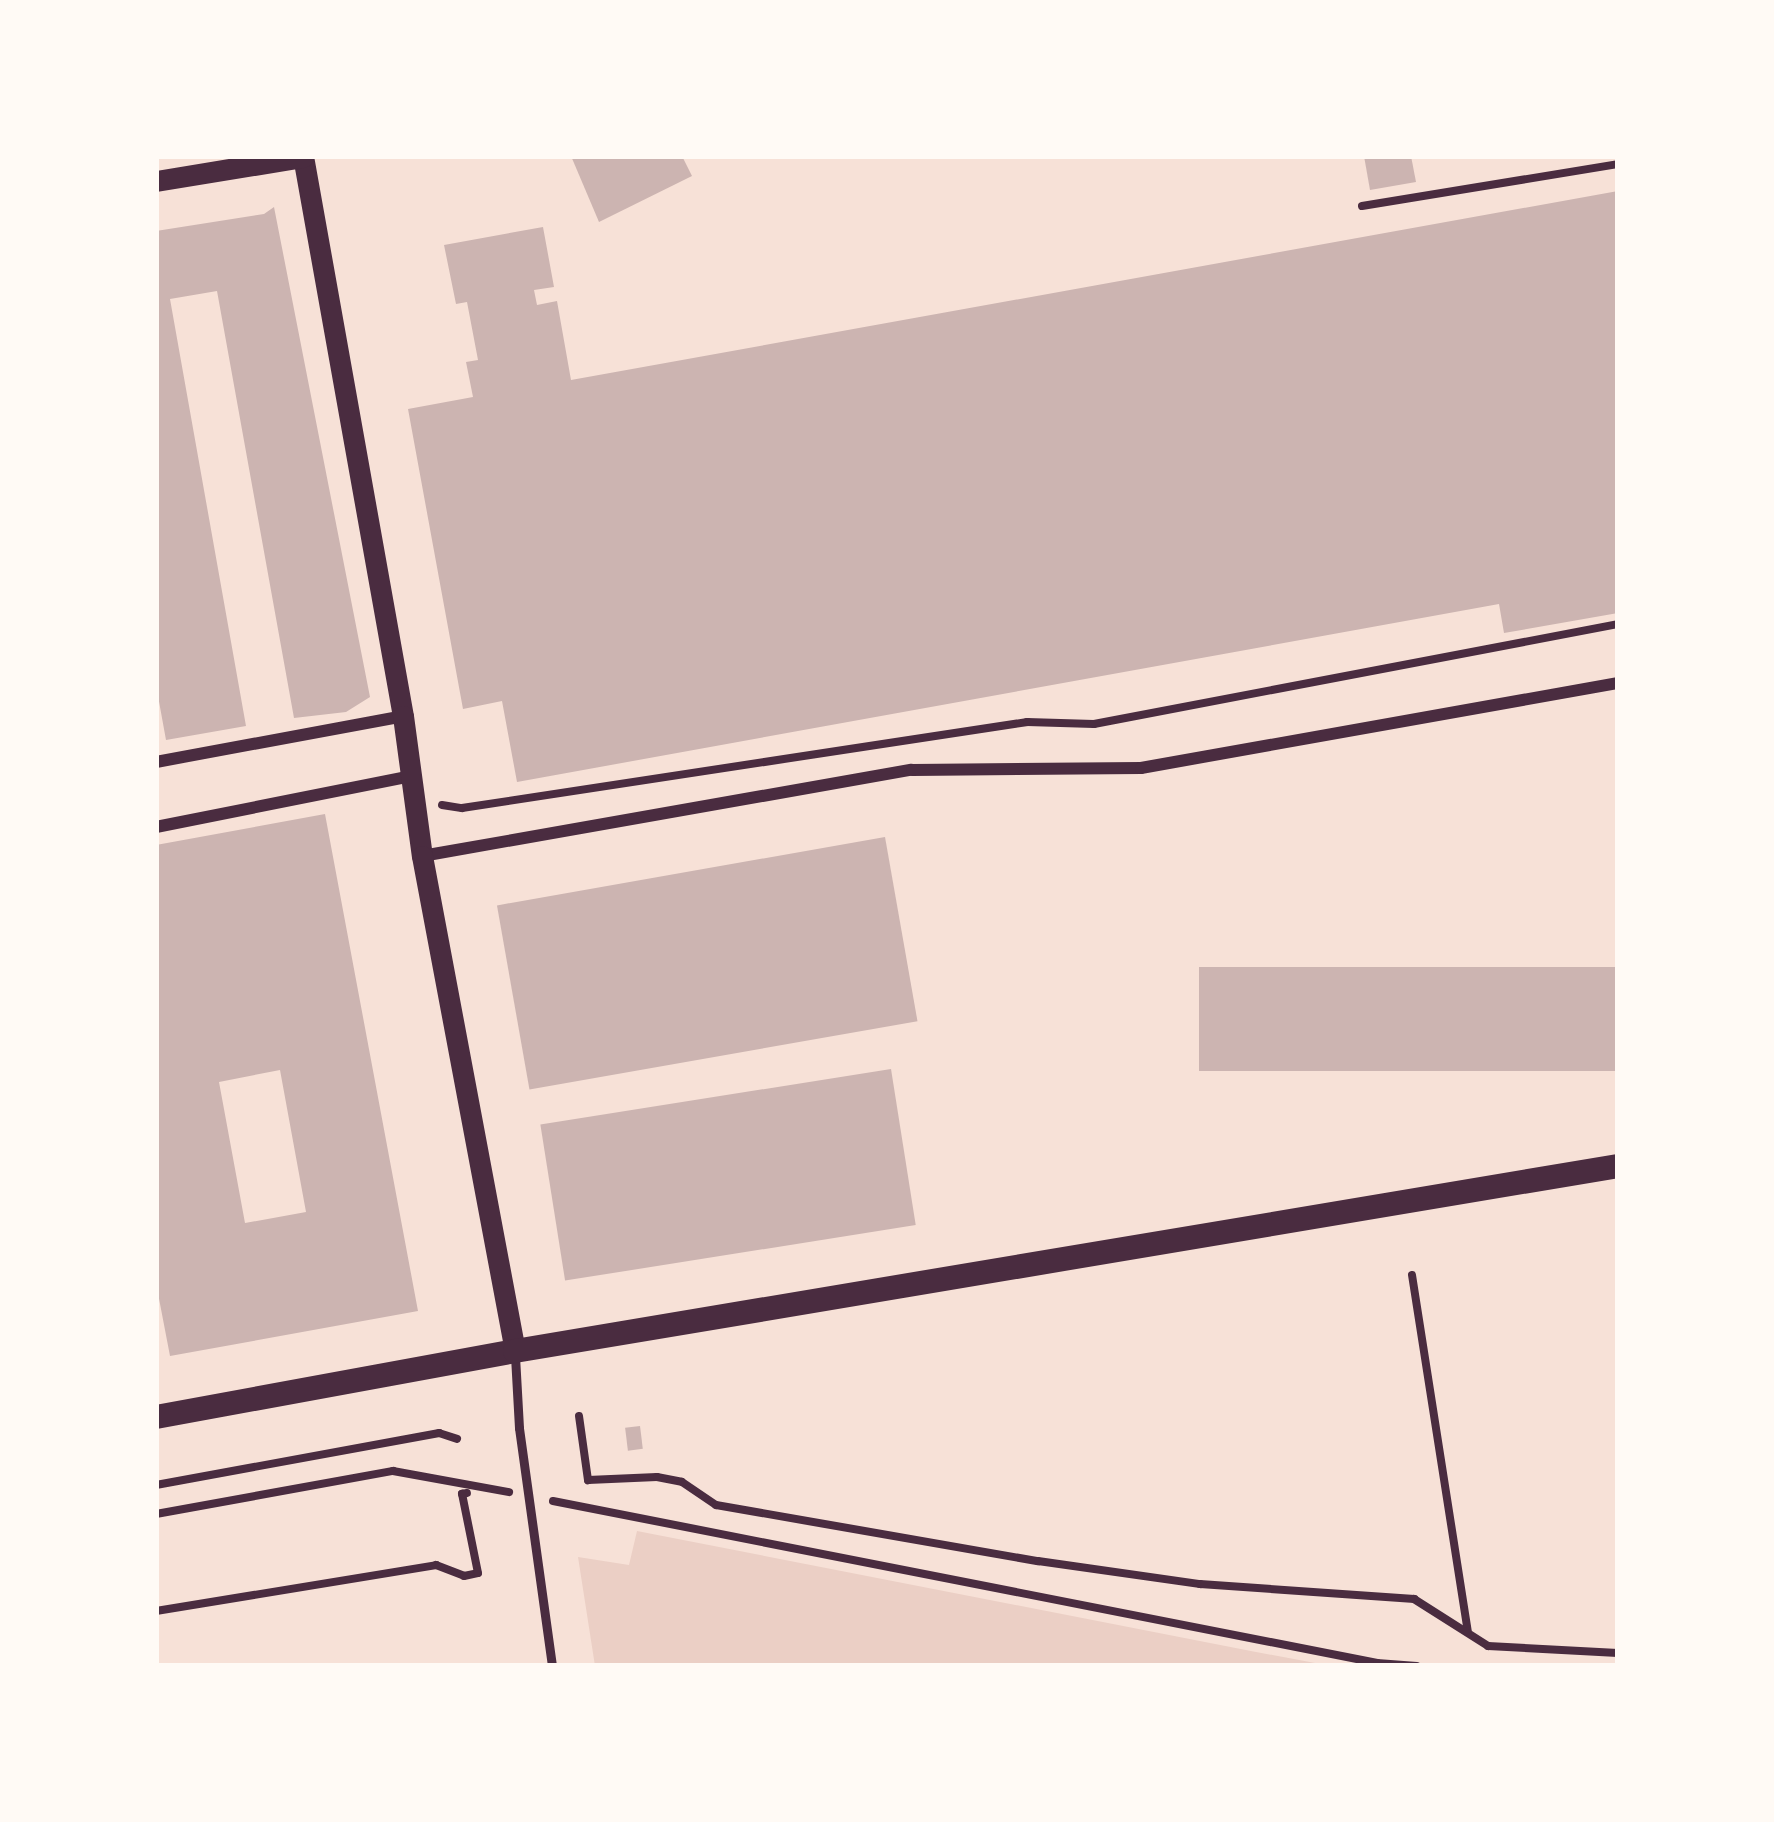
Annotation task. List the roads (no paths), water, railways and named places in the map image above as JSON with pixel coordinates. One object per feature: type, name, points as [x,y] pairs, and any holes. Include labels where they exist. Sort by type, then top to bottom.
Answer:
[{"type":"main road","points":[[156,1417],[515,1351],[1618,1166]]},
{"type":"street","points":[[156,181],[303,157],[404,716],[422,856],[515,1351]]},
{"type":"street","points":[[422,856],[912,770],[1141,768],[1618,683]]},
{"type":"street","points":[[156,762],[404,716]]},
{"type":"street","points":[[156,827],[411,776]]},
{"type":"lane","points":[[515,1351],[519,1428],[552,1666]]}]
